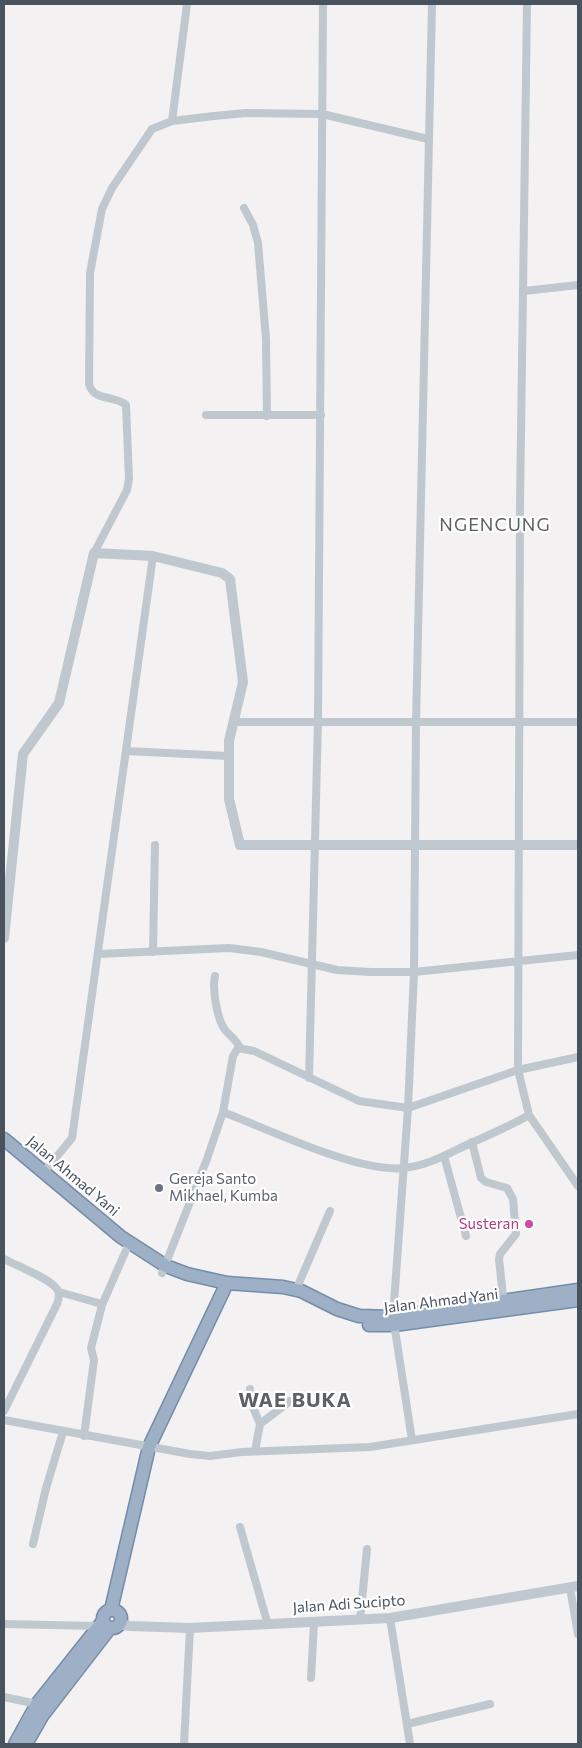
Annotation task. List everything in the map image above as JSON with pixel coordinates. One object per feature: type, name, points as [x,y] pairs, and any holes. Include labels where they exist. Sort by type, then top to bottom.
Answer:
[{"type":"highway","name":"Jalan Ahmad Yani","points":[[4,1139],[124,1242],[164,1270],[187,1274],[226,1286],[251,1283],[298,1293],[324,1311],[358,1324],[393,1321],[504,1304],[578,1290]]},
{"type":"highway","points":[[15,1744],[37,1710],[108,1622],[149,1447],[226,1286]]},
{"type":"highway","name":"Jalan Ahmad Yani","points":[[504,1304],[578,1300]]},
{"type":"highway","points":[[26,1744],[37,1710]]},
{"type":"street","points":[[172,121],[187,4]]},
{"type":"street","points":[[309,1078],[318,722],[323,4]]},
{"type":"street","points":[[412,1440],[393,1321],[408,1108],[414,972],[416,723],[432,4]]},
{"type":"street","points":[[527,4],[519,722],[518,1070],[529,1115],[578,1186]]},
{"type":"street","points":[[4,938],[24,754],[60,703],[94,552],[129,485],[126,406],[100,396],[92,390],[89,384],[90,282],[93,254],[105,200],[152,130],[172,121],[246,113],[322,114],[428,139]]},
{"type":"street","points":[[244,208],[253,225],[258,243],[266,339],[266,416]]},
{"type":"street","points":[[524,291],[578,285]]},
{"type":"street","points":[[206,415],[321,415]]},
{"type":"street","points":[[94,552],[153,556],[222,573],[230,579],[243,674],[243,682],[232,722],[229,756],[230,810],[240,845],[578,845]]},
{"type":"street","points":[[44,1172],[72,1138],[153,556]]},
{"type":"street","points":[[232,722],[578,722]]},
{"type":"street","points":[[126,751],[229,756]]},
{"type":"street","points":[[153,952],[155,845]]},
{"type":"street","points":[[99,954],[229,948],[346,970],[414,972],[578,955]]},
{"type":"street","points":[[216,976],[213,991],[223,1026],[237,1041],[240,1048]]},
{"type":"street","points":[[164,1270],[223,1112],[233,1056],[235,1051],[240,1048],[262,1054],[358,1101],[408,1108],[518,1070],[578,1057]]},
{"type":"street","points":[[223,1112],[363,1164],[387,1169],[404,1168],[444,1156],[502,1130],[529,1115]]},
{"type":"street","points":[[472,1142],[481,1178],[486,1182],[507,1188],[513,1199],[516,1234],[500,1254],[499,1259],[504,1304]]},
{"type":"street","points":[[444,1156],[466,1236]]},
{"type":"street","points":[[298,1293],[330,1211]]},
{"type":"street","points":[[84,1436],[94,1360],[91,1348],[102,1304],[124,1242]]},
{"type":"street","points":[[4,1260],[49,1282],[59,1292],[102,1304]]},
{"type":"street","points":[[4,1411],[57,1304],[59,1292]]},
{"type":"street","points":[[250,1388],[252,1405],[260,1424],[254,1451]]},
{"type":"street","points":[[260,1424],[290,1401]]},
{"type":"street","points":[[4,1420],[84,1436],[210,1456],[254,1451],[333,1450],[412,1440],[578,1414]]},
{"type":"street","points":[[33,1544],[46,1488],[63,1432]]},
{"type":"street","points":[[240,1527],[268,1625]]},
{"type":"street","points":[[360,1620],[367,1549]]},
{"type":"street","points":[[574,1587],[578,1634]]},
{"type":"street","name":"Jalan Adi Sucipto","points":[[108,1622],[129,1626],[190,1628],[390,1618],[574,1587]]},
{"type":"street","points":[[390,1618],[410,1744]]},
{"type":"street","points":[[4,1624],[108,1622]]},
{"type":"street","points":[[311,1678],[314,1623]]},
{"type":"street","points":[[184,1744],[190,1628]]},
{"type":"street","points":[[4,1697],[37,1710]]},
{"type":"street","points":[[407,1724],[490,1704]]},
{"type":"place","name":"Gereja Santo Mikhael, Kumba","points":[[159,1188]]},
{"type":"place","name":"Susteran","points":[[529,1224]]},
{"type":"district","name":"NGENCUNG","points":[[495,525]]},
{"type":"district","name":"WAE BUKA","points":[[295,1400]]}]
